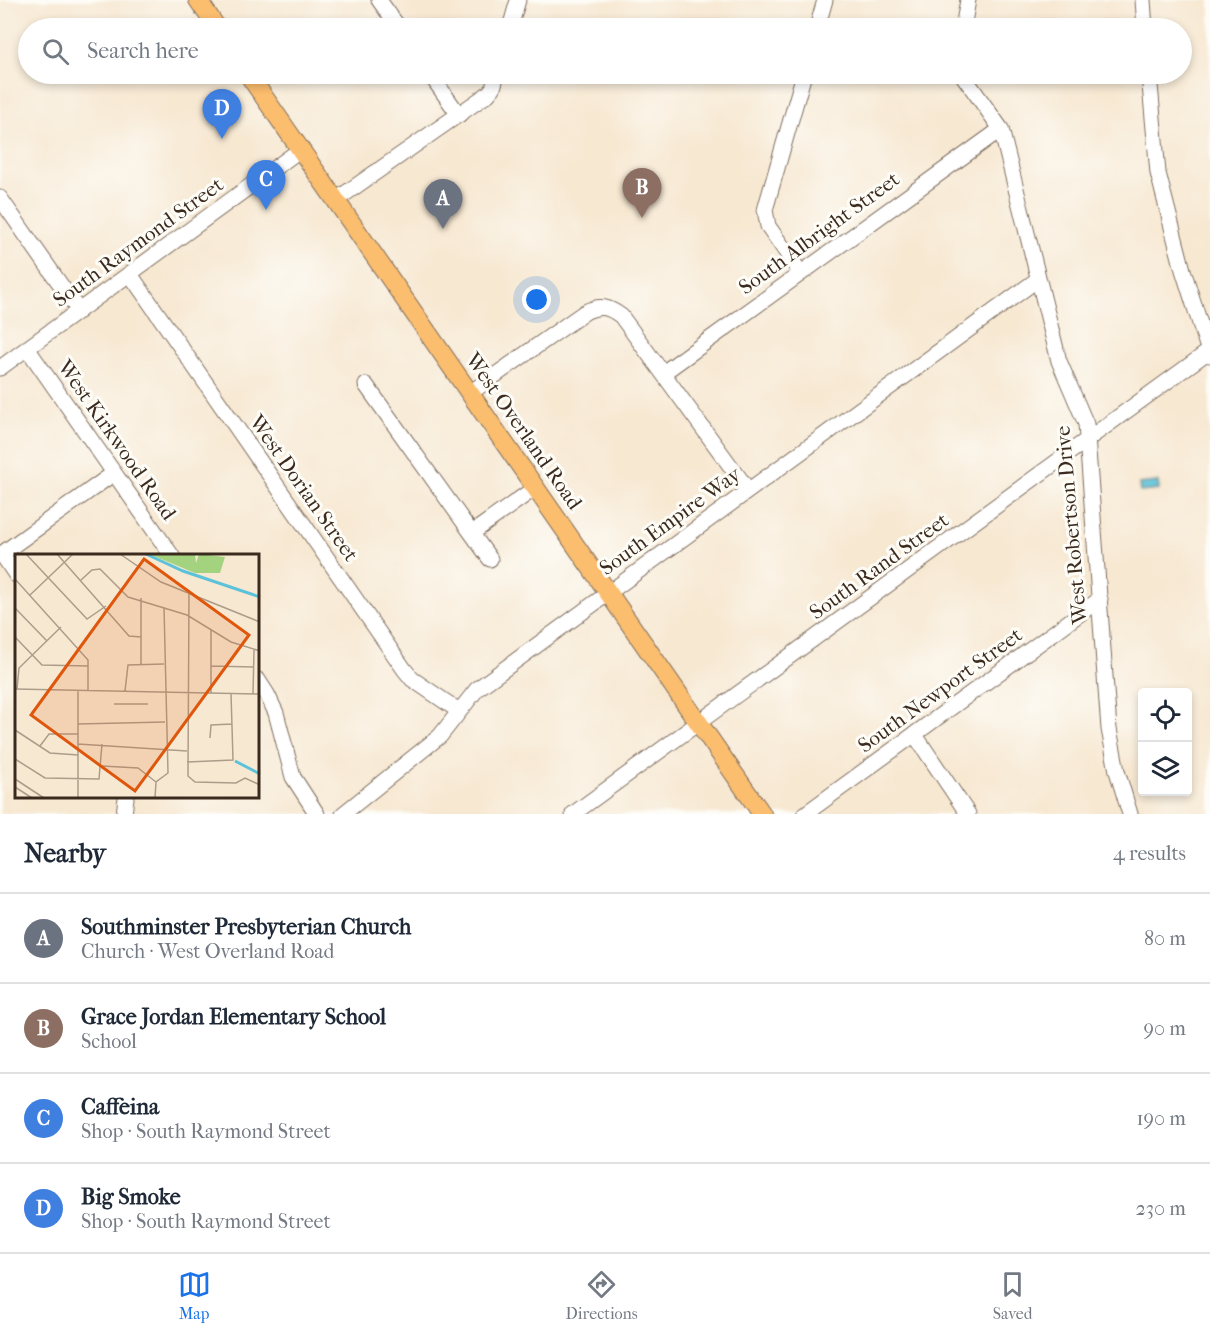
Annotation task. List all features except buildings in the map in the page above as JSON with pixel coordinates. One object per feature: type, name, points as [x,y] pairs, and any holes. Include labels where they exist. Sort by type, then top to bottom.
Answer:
[{"type":"main road","points":[[198,0],[210,18]]},
{"type":"main road","name":"West Overland Road","points":[[255,84],[762,814]]},
{"type":"street","points":[[379,0],[392,18]]},
{"type":"street","points":[[513,18],[518,0]]},
{"type":"street","points":[[820,18],[825,0]]},
{"type":"street","points":[[965,18],[969,0]]},
{"type":"street","points":[[1143,0],[1144,18]]},
{"type":"street","points":[[437,84],[459,115]]},
{"type":"street","points":[[336,200],[488,94],[494,84]]},
{"type":"street","points":[[800,272],[768,226],[765,210],[801,84]]},
{"type":"street","name":"West Robertson Drive","points":[[969,84],[1001,129],[1059,361],[1086,424],[1111,740],[1117,771],[1130,814]]},
{"type":"street","points":[[1150,84],[1158,173],[1183,270],[1209,353]]},
{"type":"street","name":"South Albright Street","points":[[663,373],[1001,129]]},
{"type":"street","name":"South Raymond Street","points":[[0,368],[301,149]]},
{"type":"street","points":[[0,198],[79,311]]},
{"type":"street","name":"West Dorian Street","points":[[130,274],[404,669],[412,679],[459,711]]},
{"type":"street","name":"South Empire Way","points":[[343,814],[440,736],[477,689],[1038,279]]},
{"type":"street","points":[[470,393],[585,312],[602,306],[612,309],[621,316],[748,490]]},
{"type":"street","name":"West Kirkwood Road","points":[[27,348],[171,554]]},
{"type":"street","name":"South Rand Street","points":[[573,814],[1209,353]]},
{"type":"street","points":[[366,385],[490,559]]},
{"type":"street","points":[[15,574],[1,555],[114,473]]},
{"type":"street","points":[[472,533],[535,488]]},
{"type":"street","name":"South Newport Street","points":[[805,814],[1100,599]]},
{"type":"street","points":[[260,683],[276,713],[292,777],[317,814]]},
{"type":"street","points":[[915,735],[968,814]]},
{"type":"street","points":[[124,814],[126,799]]},
{"type":"water","points":[[1158,482],[1159,490],[1140,492],[1139,484]]},
{"type":"place","name":"Big Smoke","points":[[222,139]]},
{"type":"place","name":"Caffeina","points":[[266,210]]},
{"type":"place","name":"Grace Jordan Elementary School","points":[[642,218]]},
{"type":"place","name":"Southminster Presbyterian Church","points":[[443,229]]}]
